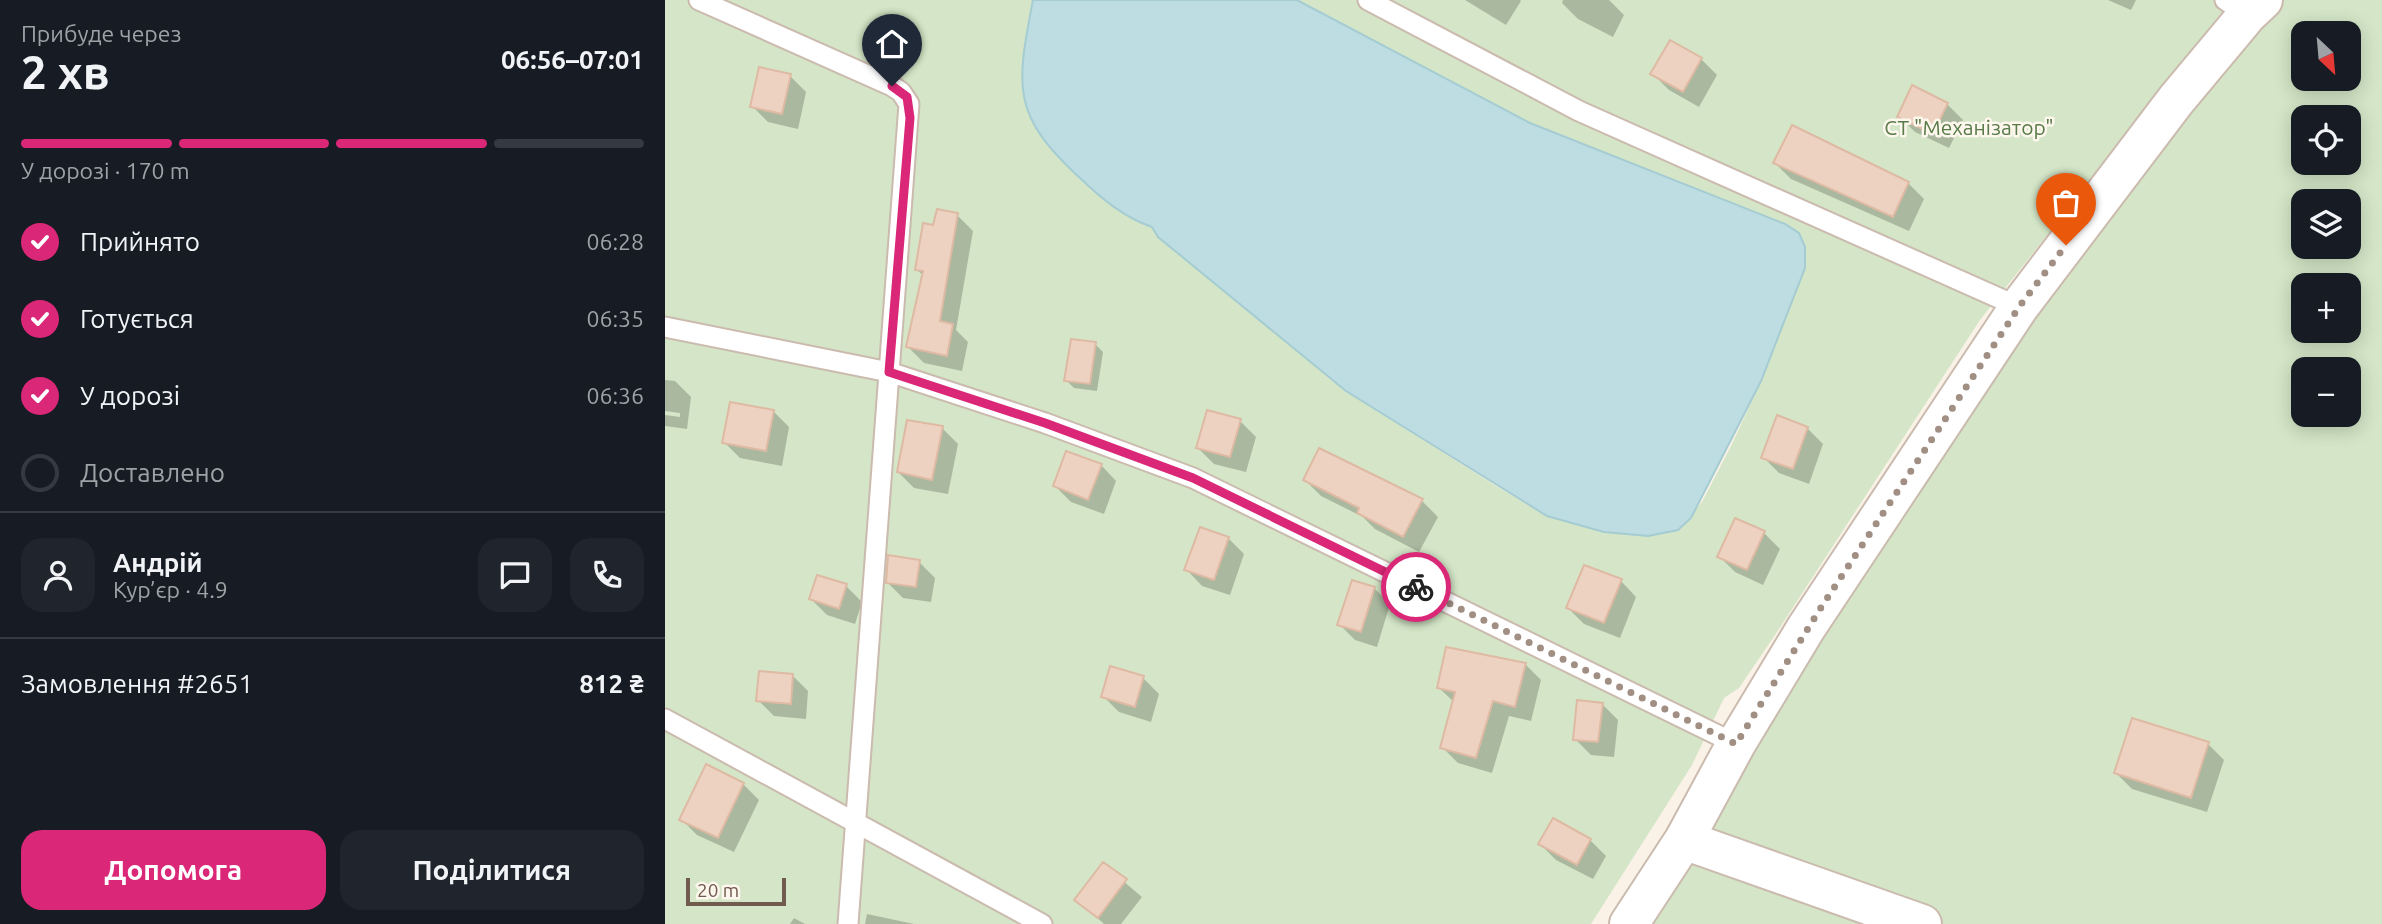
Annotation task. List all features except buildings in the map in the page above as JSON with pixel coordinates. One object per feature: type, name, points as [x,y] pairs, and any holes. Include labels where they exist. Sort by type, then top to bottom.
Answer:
[{"type":"street","points":[[1629,924],[1684,841],[1736,744],[1807,628],[2019,307],[2245,5]]},
{"type":"street","points":[[1684,841],[1923,924]]},
{"type":"lane","points":[[698,0],[892,86],[907,97],[910,118],[848,924]]},
{"type":"lane","points":[[1368,0],[1579,111],[2019,307]]},
{"type":"lane","points":[[665,327],[889,372],[1045,423],[1193,478],[1736,744]]},
{"type":"lane","points":[[665,719],[1042,924]]},
{"type":"green space","name":"СТ \"Механізатор\"","points":[[665,0],[1033,0],[1027,30],[1023,78],[1031,117],[1042,137],[1059,157],[1097,194],[1123,213],[1152,227],[1158,237],[1346,391],[1496,486],[1547,516],[1604,532],[1648,536],[1677,530],[1702,502],[1731,446],[1761,381],[1805,268],[1799,233],[1785,224],[1530,123],[1297,0],[2233,0],[1980,320],[1775,635],[1739,688],[1724,698],[1692,765],[1591,924],[665,924]]},
{"type":"green space","points":[[2263,0],[2382,0],[2382,924],[1629,924],[1806,628]]},
{"type":"water","points":[[1033,0],[1297,0],[1530,123],[1785,224],[1799,233],[1805,247],[1805,268],[1761,381],[1691,518],[1678,530],[1648,536],[1604,532],[1547,516],[1346,391],[1158,237],[1152,227],[1114,207],[1058,157],[1031,117],[1024,98],[1023,56]]},
{"type":"way so far","points":[[1416,587],[1736,744],[1807,628],[2019,307],[2066,245]]},
{"type":"route","points":[[892,86],[907,97],[910,118],[889,372],[1045,423],[1193,478],[1416,587]]}]
